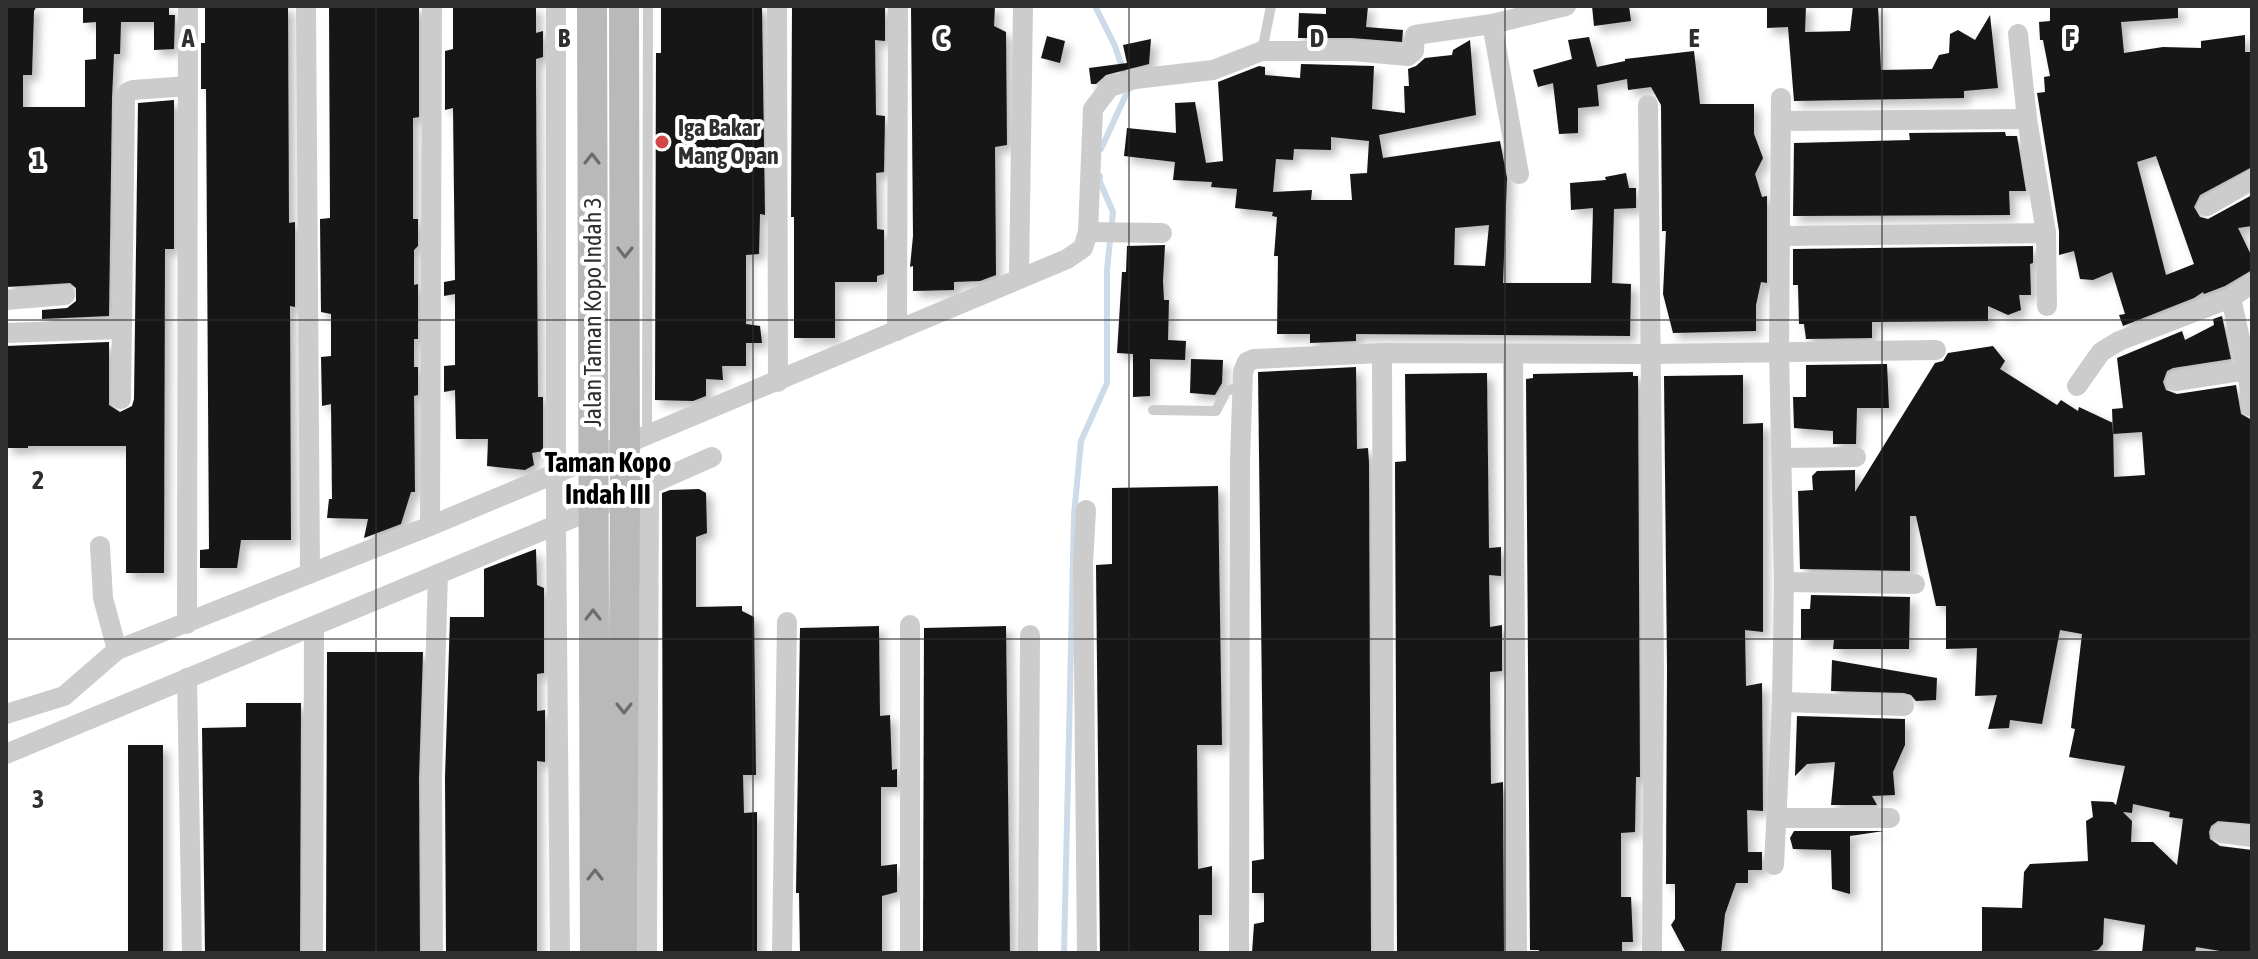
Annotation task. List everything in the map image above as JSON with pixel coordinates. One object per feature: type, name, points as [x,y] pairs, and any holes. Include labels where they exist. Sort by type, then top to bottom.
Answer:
[{"type":"main road","name":"Jalan Taman Kopo Indah 3","points":[[592,6],[595,953]]},
{"type":"main road","name":"Jalan Taman Kopo Indah 3","points":[[622,953],[637,490],[624,6]]},
{"type":"street","points":[[187,624],[188,6]]},
{"type":"street","points":[[306,6],[310,573]]},
{"type":"street","points":[[430,526],[432,6]]},
{"type":"street","points":[[556,6],[560,953]]},
{"type":"street","points":[[777,6],[778,382]]},
{"type":"street","points":[[897,331],[898,6]]},
{"type":"street","points":[[1019,279],[1023,6]]},
{"type":"street","points":[[6,714],[64,696],[117,650],[556,475],[1067,259],[1083,248],[1094,231],[1093,109],[1110,87],[1129,80],[1213,70],[1262,51],[1352,51],[1408,56],[1414,51],[1415,35],[1492,24],[1566,6]]},
{"type":"street","points":[[1492,24],[1519,174]]},
{"type":"street","points":[[2018,34],[2027,119],[2046,233],[2047,306]]},
{"type":"street","points":[[121,399],[125,98],[133,90],[188,86]]},
{"type":"street","points":[[1774,865],[1784,582],[1779,351],[1781,98]]},
{"type":"street","points":[[1648,105],[1654,652],[1652,953]]},
{"type":"street","points":[[1781,121],[2027,119]]},
{"type":"street","points":[[2207,206],[2252,180]]},
{"type":"street","points":[[1094,231],[1162,233]]},
{"type":"street","points":[[1780,236],[2046,233]]},
{"type":"street","points":[[2077,386],[2101,352],[2119,341],[2231,298],[2252,283]]},
{"type":"street","points":[[6,300],[65,295]]},
{"type":"street","points":[[2231,298],[2252,407]]},
{"type":"street","points":[[6,333],[121,329]]},
{"type":"street","points":[[1239,953],[1240,460],[1244,367],[1254,359],[1382,353],[1651,354],[1936,350]]},
{"type":"street","points":[[1382,353],[1384,953]]},
{"type":"street","points":[[1513,354],[1517,953]]},
{"type":"street","points":[[2176,381],[2247,370]]},
{"type":"street","points":[[6,754],[556,526],[712,457]]},
{"type":"street","points":[[1783,458],[1856,457]]},
{"type":"street","points":[[637,490],[647,953]]},
{"type":"street","points":[[1086,510],[1083,586],[1087,953]]},
{"type":"street","points":[[100,546],[103,598],[117,650]]},
{"type":"street","points":[[433,953],[432,778],[438,574]]},
{"type":"street","points":[[1784,582],[1915,584]]},
{"type":"street","points":[[782,953],[787,622]]},
{"type":"street","points":[[910,625],[910,953]]},
{"type":"street","points":[[313,953],[314,627]]},
{"type":"street","points":[[1028,953],[1030,635]]},
{"type":"street","points":[[187,678],[192,953]]},
{"type":"street","points":[[64,696],[72,726]]},
{"type":"street","points":[[1782,702],[1904,706]]},
{"type":"street","points":[[1777,818],[1890,818]]},
{"type":"street","points":[[2222,833],[2252,837]]},
{"type":"lane","points":[[636,440],[648,6]]},
{"type":"lane","points":[[1262,51],[1271,6]]},
{"type":"lane","points":[[1153,410],[1216,411],[1226,391],[1243,386]]},
{"type":"building","points":[[6,6],[37,6],[34,11],[32,75],[23,75],[23,107],[85,107],[85,60],[96,59],[96,22],[83,23],[83,6],[169,6],[169,15],[175,15],[174,49],[154,50],[154,22],[121,22],[120,54],[114,54],[112,98],[109,316],[42,319],[42,310],[67,308],[76,301],[76,288],[70,283],[7,287]]},
{"type":"building","points":[[205,6],[288,6],[289,223],[295,222],[295,307],[290,306],[291,540],[241,540],[237,568],[200,568],[200,550],[209,549],[206,89],[201,89]]},
{"type":"building","points":[[329,6],[419,6],[419,117],[413,118],[413,219],[418,219],[418,246],[414,250],[414,285],[418,284],[418,339],[414,339],[414,367],[418,367],[418,395],[414,396],[415,492],[411,492],[401,524],[364,538],[368,519],[327,518],[329,499],[332,499],[331,404],[322,406],[321,357],[331,356],[331,314],[321,312],[320,219],[330,218]]},
{"type":"building","points":[[453,6],[536,6],[536,33],[543,31],[543,57],[536,59],[536,83],[538,397],[543,397],[543,451],[532,453],[534,465],[525,470],[487,466],[488,439],[456,439],[455,390],[444,392],[444,366],[455,365],[455,294],[444,296],[444,282],[455,280],[453,108],[445,110],[445,51],[453,49]]},
{"type":"building","points":[[661,6],[762,6],[765,215],[760,214],[759,254],[746,255],[746,324],[760,326],[762,343],[746,343],[746,366],[722,366],[723,380],[706,379],[706,396],[693,401],[655,400],[656,53],[661,53]]},
{"type":"building","points":[[792,6],[885,6],[885,41],[875,40],[876,115],[885,116],[884,172],[876,173],[877,229],[884,230],[884,274],[877,276],[877,282],[835,282],[835,338],[794,338]]},
{"type":"building","points":[[911,6],[995,6],[994,26],[1006,32],[1007,145],[995,147],[996,275],[980,281],[954,282],[954,290],[913,291],[913,266],[910,267],[913,236]]},
{"type":"building","points":[[1326,6],[1368,6],[1366,27],[1403,30],[1402,42],[1298,38],[1299,13],[1326,14]]},
{"type":"building","points":[[1592,6],[1629,6],[1631,21],[1594,26]]},
{"type":"building","points":[[1767,6],[1806,6],[1805,32],[1850,31],[1853,6],[1878,6],[1881,70],[1932,69],[1939,55],[1949,53],[1950,34],[1958,30],[1975,40],[1990,15],[1998,88],[1964,91],[1964,98],[1794,101],[1788,27],[1767,28]]},
{"type":"building","points":[[2050,6],[2178,6],[2178,18],[2121,22],[2124,53],[2163,47],[2201,48],[2201,41],[2245,35],[2245,52],[2252,52],[2252,167],[2200,195],[2194,207],[2200,217],[2208,219],[2252,195],[2252,226],[2238,228],[2252,257],[2252,270],[2225,286],[2203,292],[2123,326],[2119,315],[2125,314],[2112,272],[2093,280],[2080,279],[2074,251],[2059,255],[2059,231],[2037,93],[2045,92],[2044,77],[2050,76],[2043,40],[2040,40],[2039,22],[2050,21]],"holes":[[[2156,156],[2194,264],[2166,275],[2137,162]]]},
{"type":"building","points":[[1047,36],[1065,41],[1060,63],[1041,58]]},
{"type":"building","points":[[1589,37],[1597,67],[1625,59],[1694,51],[1700,104],[1754,104],[1754,134],[1763,158],[1755,174],[1762,197],[1767,196],[1767,283],[1761,282],[1756,305],[1756,331],[1673,333],[1663,294],[1666,231],[1662,231],[1661,105],[1651,87],[1628,90],[1627,79],[1597,85],[1599,106],[1578,108],[1578,133],[1559,134],[1553,83],[1538,87],[1533,70],[1572,59],[1568,40]]},
{"type":"building","points":[[1151,39],[1149,64],[1106,75],[1096,84],[1091,84],[1089,68],[1127,63],[1123,45]]},
{"type":"building","points":[[1470,40],[1476,115],[1379,135],[1383,158],[1500,141],[1507,178],[1503,283],[1591,283],[1593,208],[1571,210],[1570,183],[1606,180],[1605,177],[1626,173],[1629,188],[1636,188],[1636,208],[1614,209],[1612,283],[1631,284],[1630,336],[1356,334],[1356,341],[1310,343],[1310,334],[1277,334],[1278,256],[1274,256],[1277,217],[1272,216],[1273,212],[1235,208],[1237,189],[1211,187],[1212,182],[1173,180],[1175,162],[1124,156],[1127,128],[1176,133],[1175,103],[1195,102],[1206,163],[1223,161],[1218,82],[1259,66],[1265,67],[1265,75],[1300,78],[1301,64],[1374,66],[1372,109],[1405,113],[1404,86],[1409,86],[1408,69],[1425,58],[1452,55],[1453,50]],"holes":[[[1331,137],[1369,141],[1367,173],[1350,174],[1352,200],[1311,200],[1312,190],[1273,192],[1276,159],[1293,160],[1294,149],[1331,150]],[[1489,225],[1485,266],[1454,265],[1455,228]]]},
{"type":"building","points":[[174,100],[174,249],[165,249],[164,573],[126,573],[126,446],[6,448],[6,346],[109,342],[109,405],[120,412],[132,406],[138,103]]},
{"type":"building","points":[[2005,132],[2006,136],[2017,136],[2026,191],[2009,191],[2010,215],[1793,216],[1794,143],[1910,140],[1909,133]]},
{"type":"building","points":[[1165,245],[1163,281],[1164,300],[1169,300],[1168,340],[1186,341],[1185,360],[1150,359],[1150,396],[1133,397],[1133,354],[1117,353],[1122,272],[1126,272],[1127,246]]},
{"type":"building","points":[[2033,246],[2031,295],[2019,295],[2021,310],[2008,315],[1988,306],[1988,321],[1872,322],[1872,338],[1806,339],[1804,324],[1799,324],[1798,285],[1793,285],[1793,249]]},
{"type":"building","points":[[2222,316],[2231,359],[2173,368],[2167,371],[2163,382],[2166,390],[2177,394],[2236,385],[2241,414],[2252,420],[2252,824],[2218,821],[2209,832],[2210,839],[2220,846],[2252,850],[2252,953],[2196,947],[2195,953],[2142,953],[2145,925],[2104,918],[2103,944],[2098,950],[2077,953],[1982,953],[1982,907],[2022,908],[2024,872],[2030,864],[2088,861],[2086,821],[2093,817],[2091,801],[2113,802],[2116,805],[2125,766],[2069,757],[2075,729],[2071,728],[2082,634],[2060,630],[2042,724],[2010,720],[2009,728],[1988,729],[1997,695],[1975,696],[1977,648],[1946,649],[1946,606],[1936,606],[1916,516],[1910,516],[1910,571],[1800,569],[1798,491],[1813,490],[1812,476],[1817,471],[1855,470],[1855,492],[1935,363],[1943,361],[1948,353],[1993,346],[2005,361],[2000,369],[2057,405],[2061,400],[2078,411],[2079,407],[2113,423],[2112,409],[2123,408],[2117,358],[2182,331],[2185,340],[2214,325],[2213,319]],"holes":[[[2142,432],[2145,475],[2114,477],[2113,434]],[[2133,804],[2170,812],[2169,817],[2183,819],[2177,865],[2153,842],[2131,842],[2132,821],[2123,812],[2132,813]]]},
{"type":"building","points":[[1191,359],[1223,360],[1222,383],[1215,395],[1190,393]]},
{"type":"building","points":[[1887,364],[1889,408],[1857,408],[1856,444],[1833,444],[1833,431],[1794,428],[1793,397],[1806,397],[1806,365]]},
{"type":"building","points":[[1356,367],[1357,449],[1368,448],[1369,463],[1371,953],[1252,953],[1254,924],[1264,922],[1264,893],[1252,893],[1252,861],[1264,859],[1258,372]]},
{"type":"building","points":[[1633,372],[1633,376],[1638,376],[1640,777],[1636,777],[1635,832],[1621,833],[1621,897],[1631,897],[1633,942],[1622,942],[1622,953],[1539,953],[1539,950],[1530,950],[1526,379],[1533,378],[1533,374]]},
{"type":"building","points":[[1487,373],[1489,548],[1501,547],[1501,576],[1489,575],[1490,627],[1502,625],[1502,671],[1490,672],[1490,686],[1491,784],[1503,782],[1504,952],[1397,953],[1395,462],[1406,461],[1405,374]]},
{"type":"building","points":[[1743,375],[1743,424],[1763,423],[1763,632],[1745,630],[1746,686],[1762,683],[1763,811],[1747,810],[1748,852],[1762,852],[1762,870],[1748,870],[1748,883],[1736,883],[1725,914],[1721,953],[1686,953],[1671,925],[1675,919],[1675,884],[1666,884],[1664,376]]},
{"type":"building","points":[[1218,486],[1222,745],[1197,745],[1198,869],[1212,866],[1212,915],[1199,915],[1199,953],[1100,953],[1096,565],[1112,564],[1112,488]]},
{"type":"building","points":[[699,489],[706,493],[707,533],[696,537],[696,607],[742,606],[742,611],[754,617],[756,775],[743,775],[744,813],[757,812],[757,953],[663,953],[662,493]]},
{"type":"building","points":[[536,549],[537,585],[544,588],[544,673],[537,674],[537,711],[545,710],[545,762],[537,761],[537,953],[446,953],[445,778],[450,617],[484,617],[484,569]]},
{"type":"building","points":[[1811,595],[1910,597],[1909,649],[1833,649],[1834,640],[1801,640],[1801,609],[1810,609]]},
{"type":"building","points":[[879,626],[880,716],[890,715],[892,770],[897,769],[897,787],[881,787],[881,866],[897,864],[897,892],[882,896],[882,953],[800,953],[799,893],[796,893],[800,628]]},
{"type":"building","points":[[1006,626],[1010,953],[923,952],[924,628]]},
{"type":"building","points":[[327,652],[423,652],[419,778],[420,953],[326,953]]},
{"type":"building","points":[[1832,660],[1937,678],[1936,700],[1916,701],[1904,693],[1831,691]]},
{"type":"building","points":[[246,703],[301,703],[300,953],[205,953],[202,728],[246,727]]},
{"type":"building","points":[[1797,716],[1905,719],[1905,745],[1893,772],[1895,795],[1872,796],[1877,805],[1831,805],[1835,762],[1807,764],[1795,776]]},
{"type":"building","points":[[128,745],[163,745],[163,953],[128,953]]},
{"type":"building","points":[[1794,831],[1884,831],[1850,836],[1850,894],[1832,889],[1831,850],[1793,849],[1790,838]]},
{"type":"waterway","points":[[1095,6],[1115,46],[1129,88],[1101,149]]},
{"type":"waterway","points":[[1064,953],[1074,515],[1081,441],[1107,383],[1107,270],[1113,212],[1100,176]]},
{"type":"place","name":"Iga Bakar Mang Opan","points":[[662,142]]},
{"type":"district","name":"Taman Kopo Indah III","points":[[608,478]]}]
